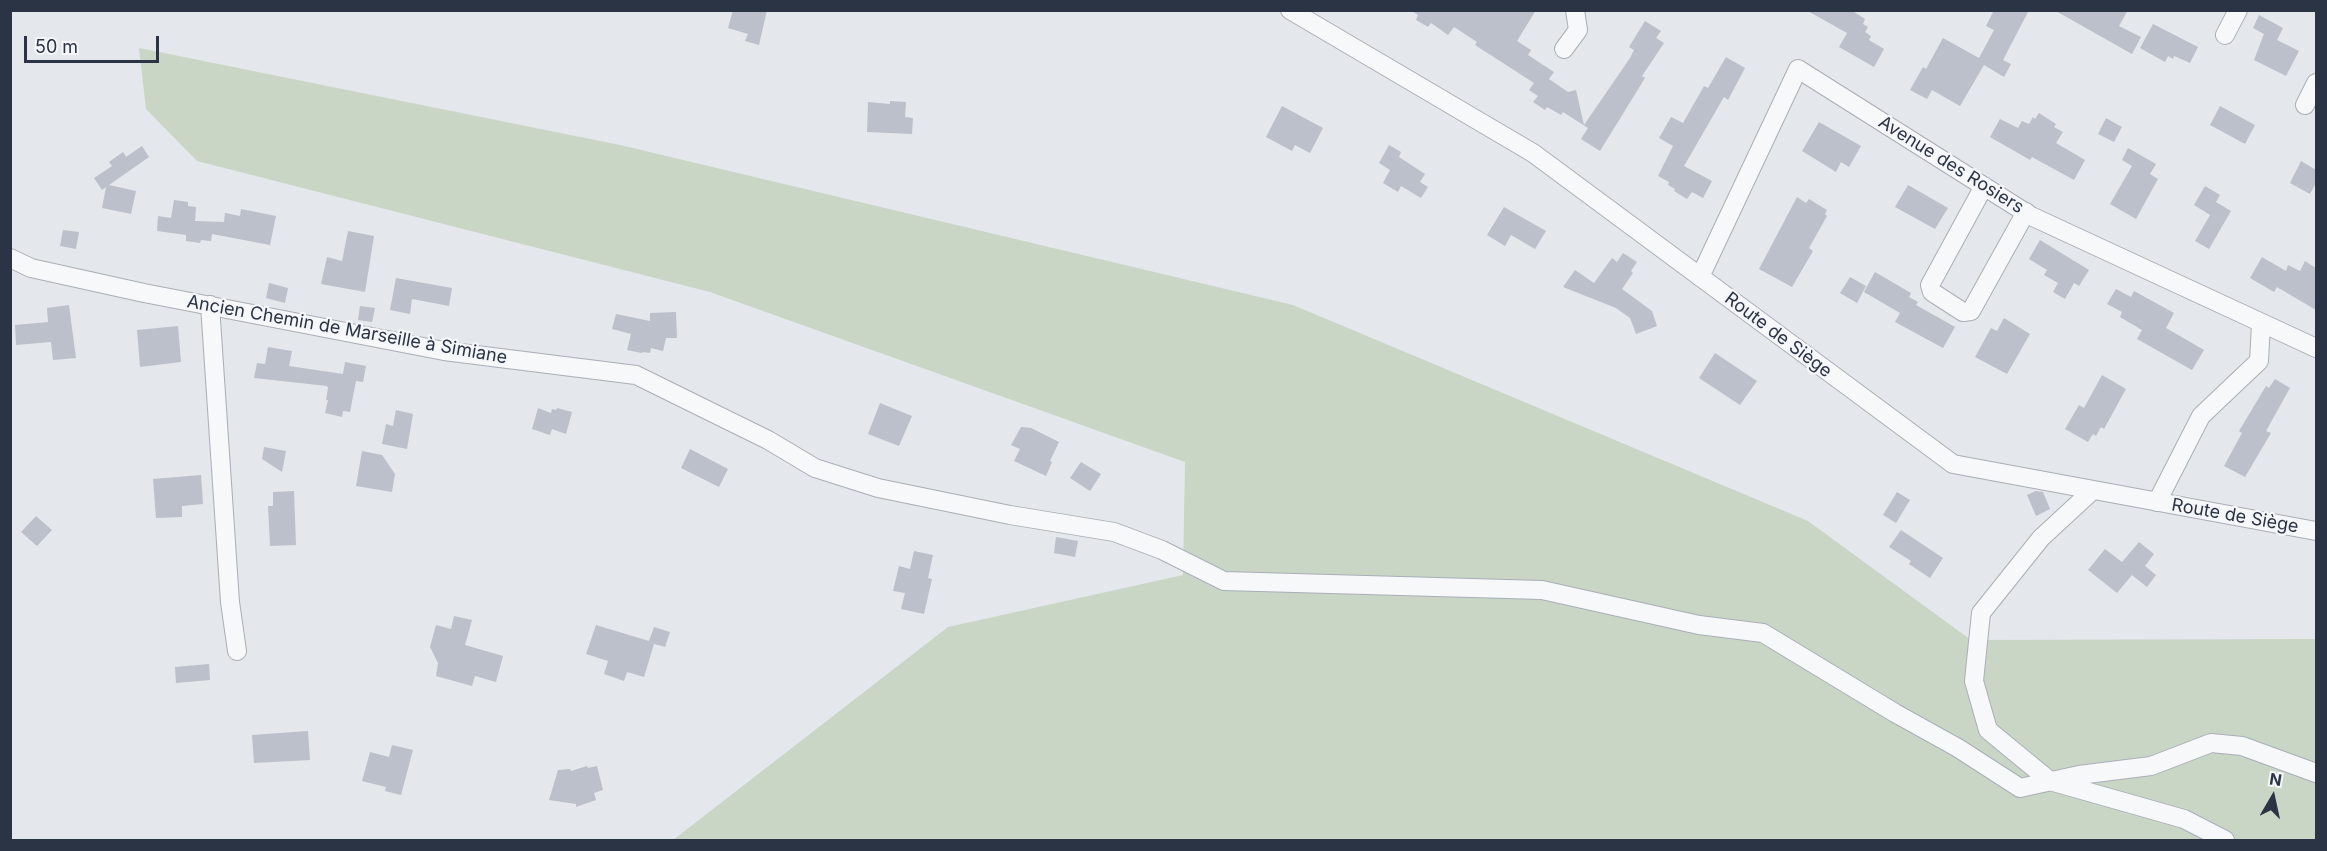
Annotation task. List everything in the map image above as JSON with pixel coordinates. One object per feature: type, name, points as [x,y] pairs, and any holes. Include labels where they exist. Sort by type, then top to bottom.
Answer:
[{"type":"street","name":"Route de Siège","points":[[1290,10],[1533,153],[1953,464],[2316,531]]},
{"type":"street","points":[[1564,49],[1578,30],[1575,10]]},
{"type":"street","points":[[2225,35],[2238,10]]},
{"type":"street","name":"Avenue des Rosiers","points":[[1700,277],[1798,69],[2026,212],[2316,348]]},
{"type":"street","points":[[2305,105],[2316,83]]},
{"type":"street","points":[[1984,186],[1930,285],[1932,292],[1963,312],[1971,311],[2026,212]]},
{"type":"street","name":"Ancien Chemin de Marseille à Simiane","points":[[10,258],[31,268],[444,351],[636,375],[768,440],[815,468],[889,490],[1010,515],[1114,532],[1162,550],[1224,581],[1542,590],[1699,625],[1763,633],[1958,747],[2020,788],[2050,781],[2151,766],[2211,743],[2242,746],[2316,773]]},
{"type":"street","points":[[210,305],[230,602],[237,651]]},
{"type":"street","points":[[2157,501],[2201,416],[2259,361],[2261,324]]},
{"type":"street","points":[[2093,489],[2041,538],[1981,613],[1974,681],[1988,730],[2050,781],[2184,819],[2225,840]]},
{"type":"green space","points":[[139,48],[620,145],[1293,305],[1808,521],[1971,640],[2316,639],[2316,840],[673,840],[948,627],[1183,575],[1185,462],[710,292],[197,161],[146,109]]},
{"type":"building","points":[[733,10],[767,10],[759,45],[745,41],[748,34],[728,28]]},
{"type":"building","points":[[1411,10],[1536,10],[1517,41],[1531,50],[1528,55],[1554,72],[1549,79],[1568,92],[1576,90],[1584,125],[1630,58],[1634,50],[1629,47],[1645,21],[1661,31],[1656,38],[1664,43],[1642,76],[1645,78],[1600,151],[1581,139],[1588,128],[1563,112],[1561,115],[1547,107],[1545,110],[1533,102],[1538,96],[1529,90],[1534,83],[1475,45],[1477,42],[1454,27],[1448,35],[1431,23],[1428,27],[1416,20],[1418,15]]},
{"type":"building","points":[[1806,10],[1851,10],[1865,19],[1863,24],[1868,27],[1865,32],[1871,36],[1869,40],[1884,49],[1874,67],[1839,47],[1847,33]]},
{"type":"building","points":[[1994,10],[2029,10],[2003,60],[2011,64],[2004,77],[1984,65],[1960,106],[1932,90],[1927,99],[1910,90],[1923,67],[1926,69],[1943,38],[1979,58],[1994,30],[1986,26]]},
{"type":"building","points":[[2054,10],[2128,10],[2119,26],[2141,37],[2132,54]]},
{"type":"building","points":[[2259,15],[2283,28],[2277,40],[2299,51],[2286,76],[2254,60],[2264,34],[2253,28]]},
{"type":"building","points":[[2153,24],[2198,47],[2190,63],[2174,56],[2173,59],[2168,56],[2165,62],[2140,48]]},
{"type":"building","points":[[1726,57],[1745,68],[1728,100],[1724,97],[1684,166],[1712,181],[1703,198],[1692,192],[1687,199],[1674,191],[1675,189],[1668,185],[1669,182],[1658,176],[1673,146],[1659,138],[1671,117],[1683,123],[1704,86],[1708,88]]},
{"type":"building","points":[[890,101],[906,102],[905,117],[913,118],[912,134],[867,132],[868,102],[890,104]]},
{"type":"building","points":[[1282,106],[1323,128],[1310,153],[1295,145],[1292,151],[1266,137]]},
{"type":"building","points":[[2220,106],[2255,125],[2245,144],[2210,125]]},
{"type":"building","points":[[2039,113],[2056,124],[2054,127],[2063,132],[2056,143],[2085,160],[2074,180],[2032,157],[2030,160],[1990,137],[2000,119],[2018,128],[2022,121],[2029,124]]},
{"type":"building","points":[[2106,118],[2122,127],[2114,142],[2098,134]]},
{"type":"building","points":[[1819,122],[1861,146],[1849,167],[1841,162],[1836,172],[1802,151]]},
{"type":"building","points":[[1389,145],[1401,152],[1399,157],[1425,174],[1420,182],[1428,187],[1421,198],[1401,186],[1398,192],[1383,183],[1390,170],[1379,163]]},
{"type":"building","points":[[142,146],[149,157],[109,185],[136,191],[131,214],[102,208],[106,187],[102,190],[94,178],[112,166],[109,162],[123,152],[126,157]]},
{"type":"building","points":[[2128,148],[2156,164],[2150,174],[2158,179],[2136,219],[2110,204],[2132,166],[2122,160]]},
{"type":"building","points":[[2301,161],[2316,170],[2316,183],[2310,194],[2290,183]]},
{"type":"building","points":[[1908,185],[1948,208],[1935,229],[1895,207]]},
{"type":"building","points":[[2205,186],[2220,195],[2216,202],[2231,211],[2209,249],[2195,241],[2210,215],[2194,205]]},
{"type":"building","points":[[1797,197],[1806,203],[1809,199],[1827,210],[1825,214],[1827,216],[1809,248],[1813,251],[1792,287],[1759,269]]},
{"type":"building","points":[[174,200],[188,202],[188,206],[196,207],[195,221],[224,222],[225,213],[240,216],[241,209],[276,216],[270,245],[212,234],[211,241],[201,240],[200,243],[186,241],[186,235],[157,231],[158,216],[171,218]]},
{"type":"building","points":[[1504,207],[1546,231],[1535,249],[1511,235],[1505,246],[1487,235]]},
{"type":"building","points":[[63,230],[79,232],[76,249],[60,246]]},
{"type":"building","points":[[348,231],[374,236],[365,292],[321,284],[327,257],[342,261]]},
{"type":"building","points":[[2040,240],[2089,270],[2079,286],[2074,283],[2065,299],[2053,292],[2058,283],[2044,275],[2047,270],[2029,259]]},
{"type":"building","points":[[1623,253],[1637,262],[1631,271],[1633,273],[1622,289],[1652,311],[1657,326],[1636,334],[1630,318],[1616,308],[1563,287],[1575,270],[1594,283],[1612,258],[1617,262]]},
{"type":"building","points":[[2262,257],[2286,271],[2288,265],[2300,271],[2305,261],[2316,268],[2316,310],[2277,287],[2274,292],[2250,278]]},
{"type":"building","points":[[1875,272],[1911,293],[1909,297],[1918,302],[1916,305],[1955,327],[1943,348],[1895,322],[1900,313],[1864,292]]},
{"type":"building","points":[[1850,277],[1866,286],[1857,303],[1840,293]]},
{"type":"building","points":[[396,278],[452,288],[449,306],[412,299],[410,314],[390,310]]},
{"type":"building","points":[[269,283],[288,288],[285,303],[266,298]]},
{"type":"building","points":[[2116,289],[2131,297],[2134,291],[2174,313],[2166,328],[2204,350],[2192,370],[2137,339],[2142,330],[2120,317],[2122,312],[2107,304]]},
{"type":"building","points":[[69,305],[76,358],[53,360],[51,342],[16,345],[15,325],[48,322],[47,308]]},
{"type":"building","points":[[360,306],[375,308],[372,322],[358,320]]},
{"type":"building","points":[[676,312],[677,338],[666,338],[663,351],[651,348],[650,353],[627,350],[631,334],[612,329],[616,314],[650,321],[650,313]]},
{"type":"building","points":[[2004,318],[2030,334],[2007,374],[1975,357],[1991,328],[1997,331]]},
{"type":"building","points":[[178,326],[181,362],[140,367],[137,330]]},
{"type":"building","points":[[268,347],[292,351],[289,366],[343,374],[345,362],[366,366],[363,382],[356,381],[350,412],[343,411],[342,417],[325,413],[328,400],[326,400],[327,386],[254,378],[257,363],[265,364]]},
{"type":"building","points":[[1715,353],[1757,381],[1740,405],[1699,378]]},
{"type":"building","points":[[2102,375],[2126,389],[2104,429],[2101,427],[2096,436],[2093,434],[2088,442],[2065,429],[2079,405],[2084,408]]},
{"type":"building","points":[[2275,379],[2290,388],[2266,431],[2271,433],[2245,477],[2224,466],[2242,433],[2239,431],[2266,386],[2269,388]]},
{"type":"building","points":[[880,403],[912,416],[899,446],[868,434]]},
{"type":"building","points":[[538,408],[551,413],[552,409],[557,408],[572,412],[566,434],[552,429],[550,435],[532,429]]},
{"type":"building","points":[[396,410],[413,414],[407,449],[382,444],[386,424],[393,426]]},
{"type":"building","points":[[1021,427],[1031,428],[1059,442],[1046,476],[1014,461],[1020,449],[1011,445]]},
{"type":"building","points":[[264,447],[286,451],[282,472],[262,459]]},
{"type":"building","points":[[690,449],[728,469],[719,487],[681,468]]},
{"type":"building","points":[[362,451],[382,455],[395,474],[392,492],[356,486]]},
{"type":"building","points":[[1081,462],[1101,474],[1090,491],[1070,478]]},
{"type":"building","points":[[201,475],[203,504],[182,506],[182,517],[156,518],[153,479]]},
{"type":"building","points":[[294,491],[296,545],[270,546],[268,506],[273,506],[273,492]]},
{"type":"building","points":[[2036,491],[2043,492],[2050,509],[2036,516],[2027,495]]},
{"type":"building","points":[[1897,492],[1910,500],[1896,523],[1883,515]]},
{"type":"building","points":[[36,516],[52,530],[37,546],[21,532]]},
{"type":"building","points":[[1901,530],[1943,558],[1930,578],[1909,564],[1911,561],[1889,547]]},
{"type":"building","points":[[1056,537],[1078,541],[1075,557],[1054,553]]},
{"type":"building","points":[[2139,542],[2154,554],[2145,566],[2156,575],[2147,587],[2132,575],[2117,593],[2088,570],[2105,549],[2122,562]]},
{"type":"building","points":[[914,551],[933,555],[928,578],[932,579],[924,614],[901,609],[905,593],[893,591],[899,566],[910,569]]},
{"type":"building","points":[[454,616],[472,620],[465,645],[503,656],[496,682],[475,676],[472,686],[436,676],[438,663],[430,647],[436,625],[451,629]]},
{"type":"building","points":[[596,625],[649,641],[654,627],[670,632],[665,647],[654,644],[644,677],[627,672],[624,681],[604,674],[608,661],[586,654]]},
{"type":"building","points":[[209,664],[210,680],[176,683],[175,667]]},
{"type":"building","points":[[308,731],[310,760],[254,763],[252,735]]},
{"type":"building","points":[[392,745],[413,750],[401,795],[385,791],[386,787],[362,781],[370,752],[389,757]]},
{"type":"building","points":[[587,766],[588,768],[597,766],[603,790],[594,793],[596,800],[576,807],[576,804],[549,800],[558,770],[570,769],[571,771]]}]
